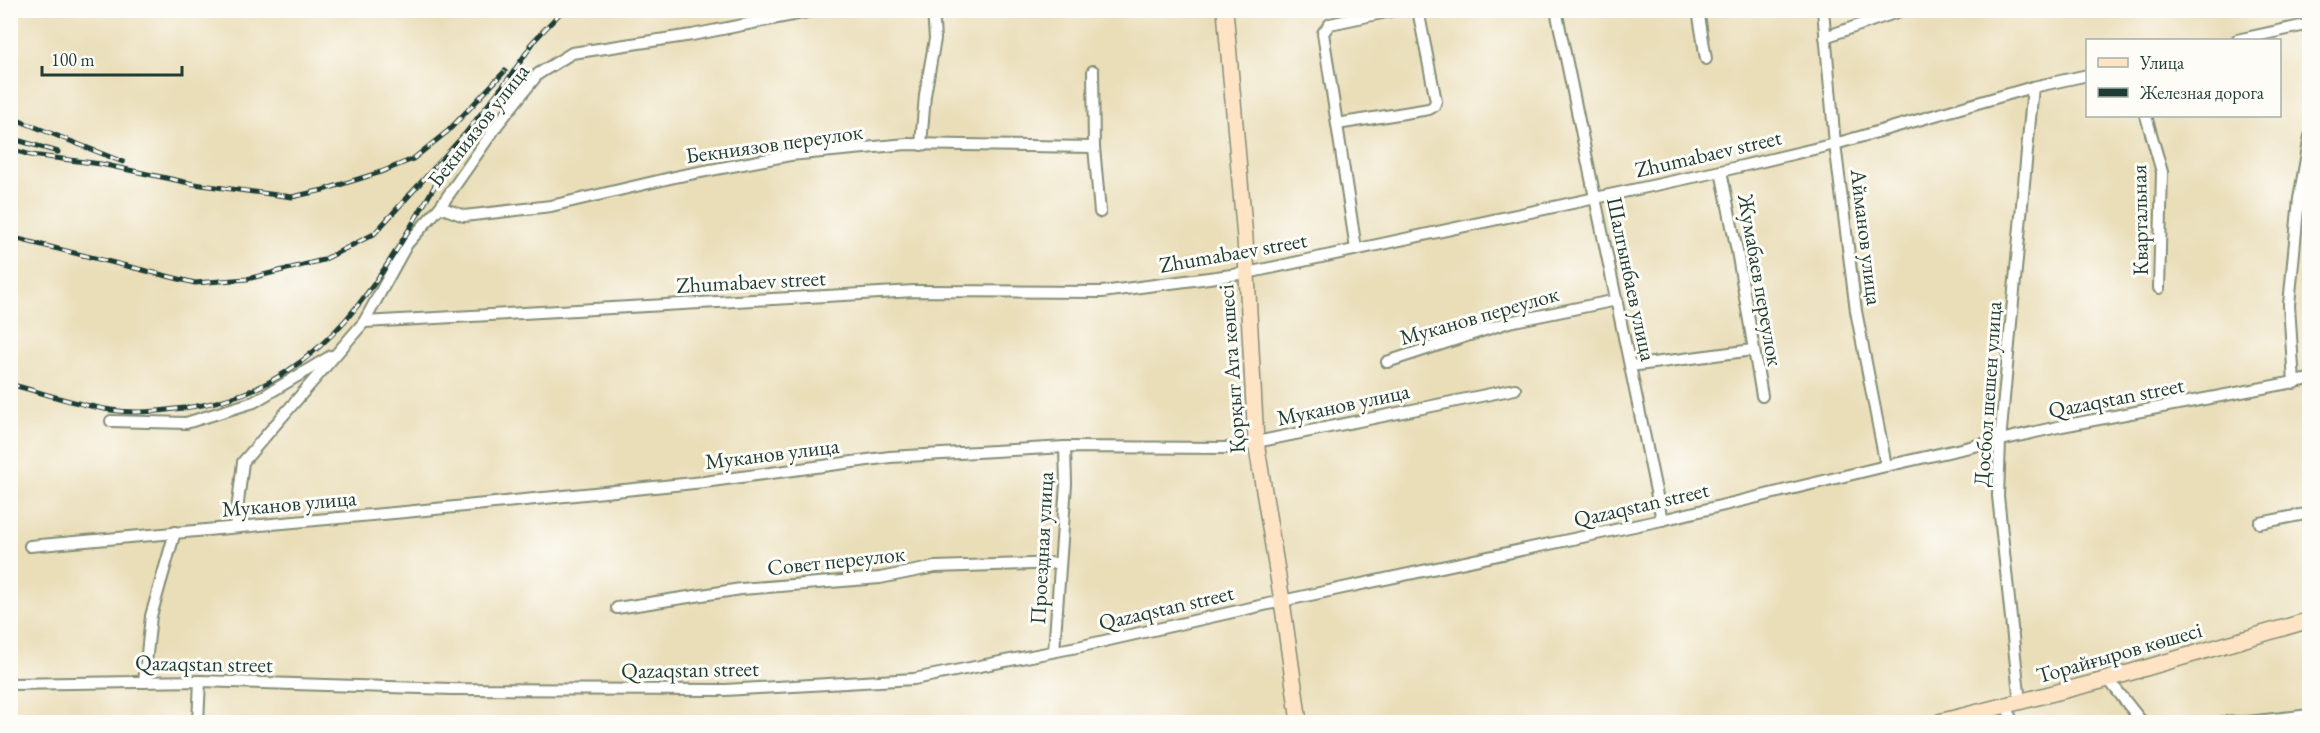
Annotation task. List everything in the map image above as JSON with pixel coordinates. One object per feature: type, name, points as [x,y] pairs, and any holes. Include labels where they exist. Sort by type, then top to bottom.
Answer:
[{"type":"main road","name":"Қорқыт Ата көшесі","points":[[1225,10],[1247,273],[1256,442],[1299,723]]},
{"type":"main road","name":"Торайғыров көшесі","points":[[1939,723],[2108,679],[2310,620]]},
{"type":"street","name":"Бекниязов улица","points":[[464,216],[440,207],[498,124],[538,74],[572,53],[692,35],[818,10]]},
{"type":"street","points":[[921,145],[925,95],[935,39],[933,10]]},
{"type":"street","points":[[1356,249],[1323,33],[1325,27],[1330,24],[1396,10]]},
{"type":"street","points":[[1337,124],[1429,109],[1434,106],[1436,101],[1418,10]]},
{"type":"street","name":"Шалгынбаев улица","points":[[1556,10],[1662,520]]},
{"type":"street","points":[[1698,10],[1706,59]]},
{"type":"street","name":"Айманов улица","points":[[1823,10],[1856,310],[1886,466]]},
{"type":"street","points":[[1825,37],[1903,10]]},
{"type":"street","points":[[2242,39],[2310,24]]},
{"type":"street","points":[[1093,71],[1094,147],[1100,212]]},
{"type":"street","name":"Zhumabaev street","points":[[364,322],[915,291],[1102,292],[1247,273],[1836,144],[2033,87],[2086,75]]},
{"type":"street","name":"Досбол шешен улица","points":[[2011,723],[2014,704],[1998,496],[2000,441],[2033,87]]},
{"type":"street","name":"Квартальная","points":[[2146,117],[2162,171],[2159,288]]},
{"type":"street","points":[[2294,383],[2289,305],[2299,199],[2310,136]]},
{"type":"street","name":"Бекниязов переулок","points":[[464,216],[551,206],[679,176],[790,155],[921,145],[1094,147]]},
{"type":"street","name":"Жумабаев переулок","points":[[1721,171],[1762,396]]},
{"type":"street","points":[[235,527],[243,462],[364,322],[407,244],[440,207]]},
{"type":"street","name":"Муканов переулок","points":[[1387,362],[1509,322],[1617,300]]},
{"type":"street","points":[[1630,366],[1753,350]]},
{"type":"street","points":[[111,421],[186,423],[254,402],[339,351]]},
{"type":"street","name":"Qazaqstan street","points":[[10,684],[200,681],[452,689],[724,690],[914,679],[1662,520],[2062,426],[2310,379]]},
{"type":"street","name":"Муканов улица","points":[[30,546],[704,482],[890,457],[1065,447],[1227,448],[1515,388]]},
{"type":"street","name":"Проездная улица","points":[[1054,651],[1066,484],[1065,447]]},
{"type":"street","points":[[2260,523],[2310,513]]},
{"type":"street","points":[[144,682],[151,616],[175,532]]},
{"type":"street","name":"Совет переулок","points":[[617,608],[741,589],[880,578],[935,567],[1060,563]]},
{"type":"street","points":[[2108,679],[2142,723]]},
{"type":"street","points":[[198,723],[200,681]]},
{"type":"street","points":[[2222,723],[2310,716]]},
{"type":"railway","points":[[530,45],[563,10]]},
{"type":"railway","points":[[10,237],[195,283],[247,279],[323,260],[374,234],[465,134],[512,74],[535,40]]},
{"type":"railway","points":[[10,149],[31,155],[101,164],[194,184],[292,197],[381,172],[413,159],[448,131],[505,71]]},
{"type":"railway","points":[[10,117],[123,162]]},
{"type":"railway","points":[[10,138],[58,152]]},
{"type":"railway","points":[[10,384],[99,408],[138,412],[184,408],[234,397],[277,377],[314,351],[346,319],[375,283],[450,160]]}]
